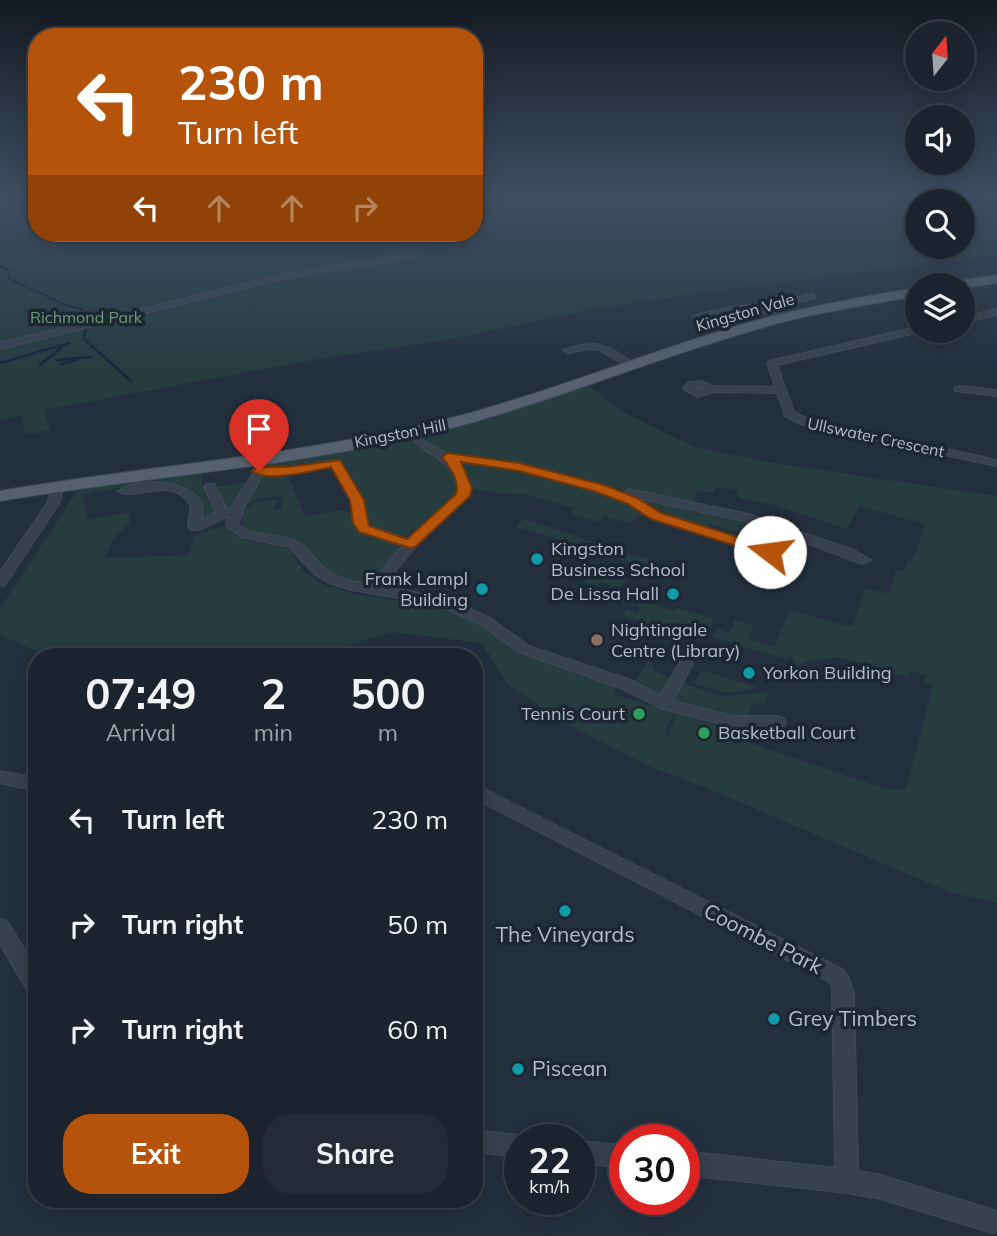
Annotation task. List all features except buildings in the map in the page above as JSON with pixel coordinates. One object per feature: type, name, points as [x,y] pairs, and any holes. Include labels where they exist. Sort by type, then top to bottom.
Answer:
[{"type":"main road","points":[[975,282],[997,279]]},
{"type":"main road","name":"Kingston Vale","points":[[630,367],[785,318],[905,294]]},
{"type":"main road","name":"Kingston Hill","points":[[0,496],[261,464],[492,411],[630,367]]},
{"type":"street","points":[[0,346],[282,277],[414,255]]},
{"type":"street","points":[[790,301],[812,296]]},
{"type":"street","points":[[801,299],[819,310]]},
{"type":"street","points":[[696,316],[756,306],[785,318]]},
{"type":"street","points":[[975,317],[997,312]]},
{"type":"street","name":"Ullswater Crescent","points":[[905,333],[777,361],[772,367],[789,414],[795,418],[997,463]]},
{"type":"street","points":[[568,350],[590,344],[605,349],[630,367]]},
{"type":"street","points":[[710,389],[781,390]]},
{"type":"street","points":[[959,389],[997,393]]},
{"type":"street","points":[[409,432],[416,443],[448,457],[519,467],[599,488],[744,517],[864,560]]},
{"type":"street","points":[[387,591],[389,570],[410,544],[463,496],[465,488],[456,464],[448,457]]},
{"type":"street","points":[[124,491],[156,487],[182,491],[198,509],[194,527],[211,522],[229,512],[261,464],[288,471],[335,463],[357,500],[360,523],[364,529],[410,544]]},
{"type":"street","points":[[0,582],[54,502],[57,487]]},
{"type":"street","points":[[210,487],[229,512],[232,526],[246,536],[289,542],[301,548],[319,571],[332,580],[444,604],[485,621],[524,649],[626,684],[664,702],[746,723],[778,722]]},
{"type":"street","points":[[599,488],[632,501],[656,516],[764,551],[787,553],[809,540]]},
{"type":"street","points":[[664,702],[686,664]]},
{"type":"street","points":[[0,778],[28,783]]},
{"type":"street","name":"Coombe Park","points":[[483,795],[835,975],[844,993],[847,1181]]},
{"type":"street","points":[[0,928],[28,973]]},
{"type":"street","points":[[483,1142],[504,1144]]},
{"type":"street","points":[[700,1165],[881,1187],[992,1221]]},
{"type":"green space","name":"Richmond Park","points":[[0,255],[905,255],[905,259],[965,259],[704,292],[585,311],[452,339],[318,359],[44,410],[50,430],[26,435],[21,415],[0,421]]},
{"type":"green space","name":"Richmond Park","points":[[975,255],[997,255],[975,258]]},
{"type":"green space","points":[[589,386],[625,413],[694,447],[780,464],[997,496],[997,903],[950,892],[702,786],[648,766],[566,724],[507,684],[482,643],[392,632],[339,648],[30,648],[0,635],[0,608],[79,489],[200,472],[203,489],[247,482],[231,508],[217,512],[202,522],[181,488],[124,490],[123,487],[83,495],[87,520],[128,512],[130,522],[113,539],[105,558],[189,555],[194,536],[224,526],[246,540],[289,549],[304,572],[322,584],[357,595],[440,607],[486,627],[521,653],[617,686],[614,695],[674,712],[665,734],[668,735],[677,713],[740,732],[738,739],[885,789],[906,789],[933,685],[924,682],[926,675],[910,671],[908,677],[839,657],[803,662],[797,675],[787,672],[793,658],[790,655],[788,660],[713,637],[717,629],[729,633],[735,620],[754,626],[748,639],[779,648],[775,644],[790,610],[847,626],[853,625],[865,588],[889,594],[896,570],[904,571],[908,561],[914,557],[925,524],[859,506],[847,529],[770,504],[738,498],[739,490],[715,487],[713,493],[697,491],[694,504],[452,455],[419,443],[414,437]]},
{"type":"green space","points":[[408,438],[413,444],[448,461],[461,487],[450,500],[405,537],[376,530],[366,523],[339,462],[290,470],[265,469],[268,462]]},
{"type":"green space","points":[[456,460],[554,477],[606,493],[627,503],[643,515],[627,523],[604,516],[599,522],[571,514],[574,508],[521,493],[470,489]]},
{"type":"green space","points":[[261,473],[287,473],[305,517],[341,510],[350,513],[360,531],[397,546],[399,550],[383,579],[369,585],[352,582],[323,567],[296,539],[283,535],[255,534],[243,528],[242,514],[252,503],[279,499],[272,509],[283,508],[281,505],[284,497],[263,498],[243,506]]},
{"type":"green space","points":[[621,494],[739,518],[798,538],[795,543],[769,548],[747,543],[751,536],[709,524],[704,531],[660,515]]},
{"type":"green space","points":[[524,519],[596,543],[592,549],[516,527]]},
{"type":"green space","points":[[607,548],[657,561],[652,569],[598,553]]},
{"type":"green space","points":[[592,562],[630,573],[620,588],[600,582],[597,586],[586,584],[582,573]]},
{"type":"green space","points":[[587,586],[606,592],[609,588],[674,611],[677,608],[714,619],[706,634],[669,622],[664,629],[623,616],[627,609],[637,612],[640,608],[584,591]]},
{"type":"green space","points":[[649,658],[654,671],[670,679],[659,695],[633,686]]},
{"type":"green space","points":[[702,670],[759,688],[729,693],[694,684]]},
{"type":"green space","points":[[681,683],[723,696],[769,692],[764,703],[755,703],[748,714],[739,718],[676,703],[673,697]]},
{"type":"waterway","points":[[0,266],[10,272],[8,278],[66,305],[82,309]]},
{"type":"waterway","points":[[87,322],[89,315]]},
{"type":"waterway","points":[[86,328],[84,339],[131,381]]},
{"type":"waterway","points":[[0,363],[69,343]]},
{"type":"waterway","points":[[40,365],[63,346]]},
{"type":"waterway","points":[[56,360],[91,357]]},
{"type":"waterway","points":[[61,364],[76,360]]},
{"type":"place","name":"Kingston Business School","points":[[537,559]]},
{"type":"place","name":"Frank Lampl Building","points":[[482,589]]},
{"type":"place","name":"De Lissa Hall","points":[[673,594]]},
{"type":"place","name":"Nightingale Centre (Library)","points":[[597,640]]},
{"type":"place","name":"Yorkon Building","points":[[749,673]]},
{"type":"place","name":"Tennis Court","points":[[639,714]]},
{"type":"place","name":"Basketball Court","points":[[704,733]]},
{"type":"place","name":"The Vineyards","points":[[565,911]]},
{"type":"place","name":"Grey Timbers","points":[[774,1019]]},
{"type":"place","name":"Piscean","points":[[518,1069]]},
{"type":"route","points":[[259,471],[288,471],[335,463],[357,500],[360,523],[364,529],[410,544],[463,496],[465,488],[456,464],[448,457],[555,475],[632,501],[656,516],[770,552]]}]
